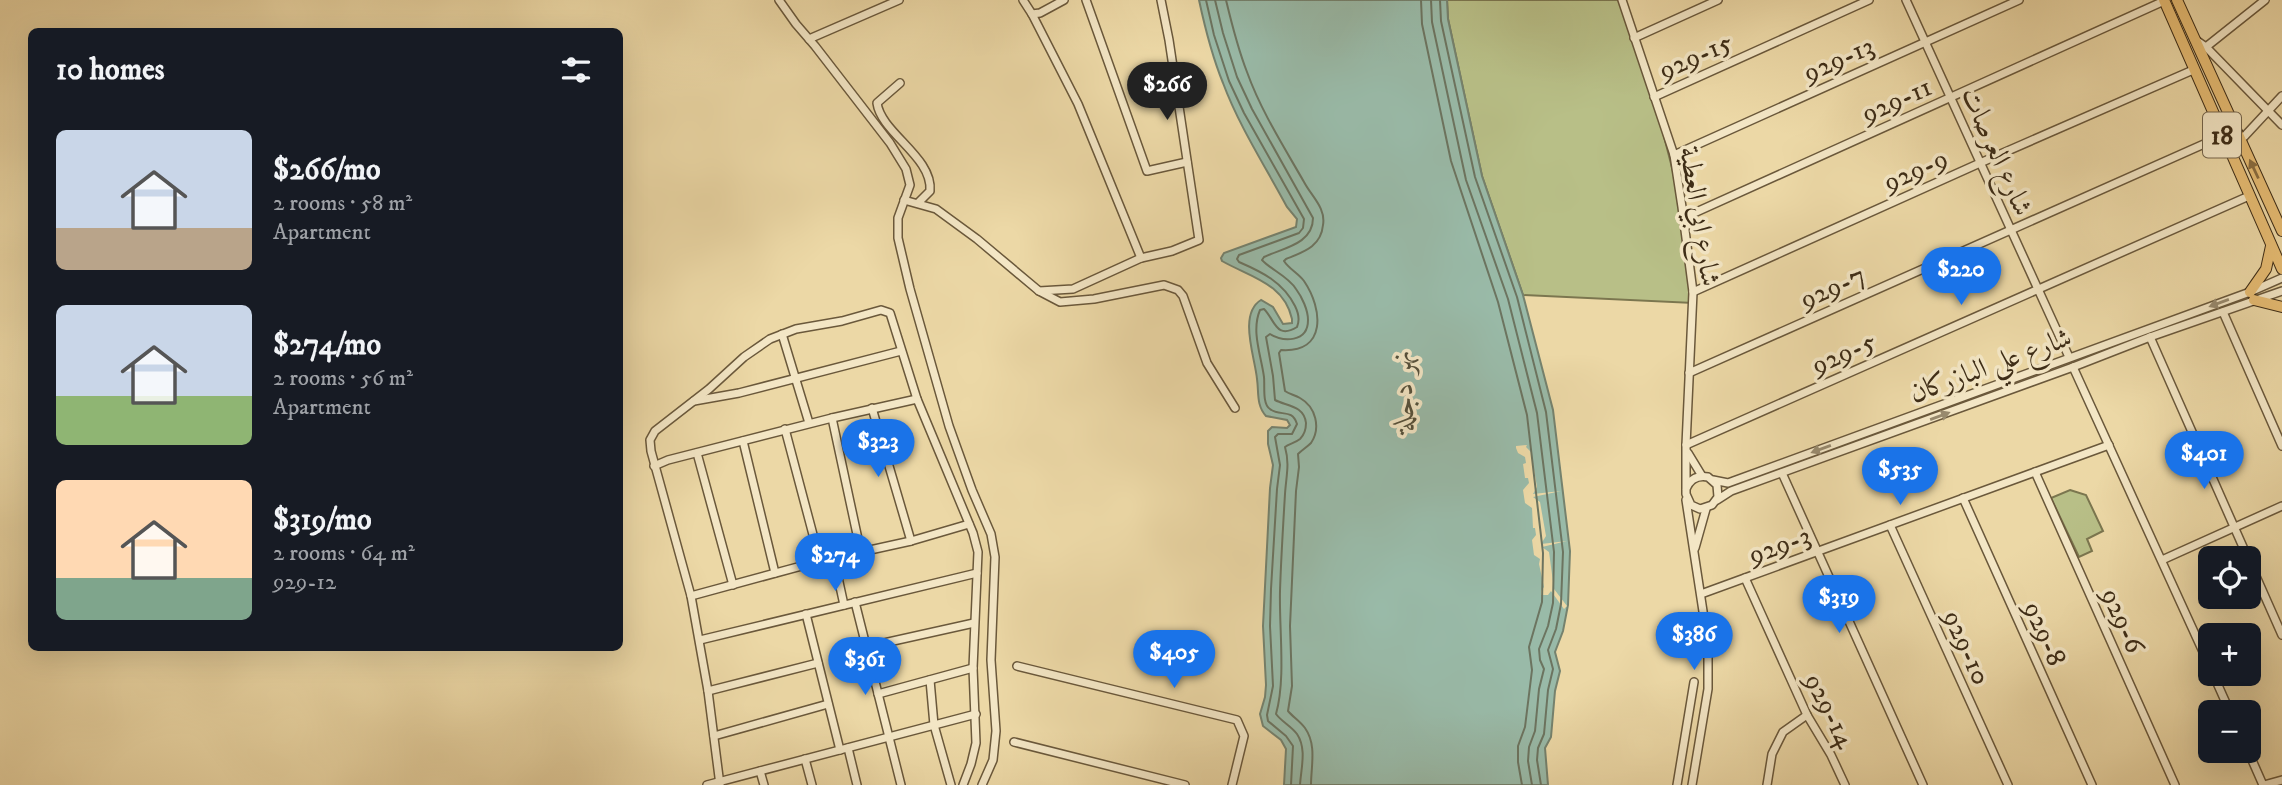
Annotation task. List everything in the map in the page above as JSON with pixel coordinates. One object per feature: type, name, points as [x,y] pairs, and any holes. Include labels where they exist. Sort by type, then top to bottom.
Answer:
[{"type":"main road","name":"18","points":[[2176,0],[2282,231]]},
{"type":"main road","name":"18","points":[[2164,1],[2282,270]]},
{"type":"main road","points":[[2271,242],[2282,259]]},
{"type":"main road","points":[[2271,242],[2266,269],[2252,296],[2282,307]]},
{"type":"street","points":[[779,0],[890,143],[906,169],[909,185],[897,229],[909,289],[949,426],[991,534],[995,557],[991,660],[996,731],[993,760],[982,785]]},
{"type":"street","points":[[809,39],[899,0]]},
{"type":"street","points":[[1023,0],[1078,104],[1141,258]]},
{"type":"street","points":[[1032,14],[1040,13],[1064,0]]},
{"type":"street","points":[[1086,0],[1147,171],[1187,162]]},
{"type":"street","points":[[1039,291],[1073,289],[1141,258],[1172,251],[1199,240],[1161,0]]},
{"type":"street","name":"شارع ابي العطية","points":[[1622,0],[1674,155],[1693,292],[1686,493],[1708,644],[1708,689],[1692,785]]},
{"type":"street","points":[[1634,38],[1718,0]]},
{"type":"street","name":"929-15","points":[[1654,97],[1869,0]]},
{"type":"street","name":"شارع العرصات","points":[[1906,0],[2069,357]]},
{"type":"street","name":"929-13","points":[[1674,155],[2020,0]]},
{"type":"street","points":[[2206,47],[2265,0]]},
{"type":"street","name":"929-11","points":[[1683,218],[2164,1]]},
{"type":"street","points":[[2192,37],[2206,47],[2282,125]]},
{"type":"street","name":"929-9","points":[[1693,292],[2193,70]]},
{"type":"street","points":[[900,83],[877,103],[878,112],[928,177],[930,191],[918,202]]},
{"type":"street","points":[[2241,140],[2282,96]]},
{"type":"street","name":"929-7","points":[[1689,373],[2222,136]]},
{"type":"street","name":"929-5","points":[[1686,445],[2249,196]]},
{"type":"street","points":[[904,200],[929,205],[977,239],[1039,291],[1060,302],[1094,299],[1164,285],[1178,289],[1184,296],[1207,363],[1235,408]]},
{"type":"street","name":"شارع علي البازركان","points":[[1717,500],[1731,491],[2223,312],[2282,278]]},
{"type":"street","name":"شارع علي البازركان","points":[[1713,480],[1728,483],[2069,357],[2252,296],[2282,291]]},
{"type":"street","points":[[720,783],[700,640],[691,596],[654,466],[650,440],[655,431],[770,338],[796,329],[886,310],[890,313],[917,399],[978,552],[973,668],[976,743],[963,785]]},
{"type":"street","points":[[2223,312],[2282,446]]},
{"type":"street","points":[[782,334],[809,424]]},
{"type":"street","points":[[2150,337],[2282,635]]},
{"type":"street","points":[[693,401],[739,393],[901,351]]},
{"type":"street","points":[[2073,368],[2198,640]]},
{"type":"street","points":[[654,466],[785,429],[917,399]]},
{"type":"street","points":[[872,408],[911,541]]},
{"type":"street","points":[[832,418],[861,553]]},
{"type":"street","points":[[785,429],[820,561]]},
{"type":"street","points":[[743,441],[775,573]]},
{"type":"street","name":"شارع ابي العطية","points":[[1686,445],[1689,457],[1702,476]]},
{"type":"street","name":"929-3","points":[[1701,594],[2109,445]]},
{"type":"street","points":[[697,453],[733,585]]},
{"type":"street","name":"929-6","points":[[2035,472],[2175,785]]},
{"type":"street","points":[[1783,473],[1923,785]]},
{"type":"street","points":[[1702,476],[1713,480],[1718,488],[1717,500],[1706,509],[1694,507],[1686,493],[1692,480],[1702,476]]},
{"type":"street","name":"929-8","points":[[1963,498],[2092,785]]},
{"type":"street","points":[[2162,560],[2282,506]]},
{"type":"street","name":"شارع ابي العطية","points":[[1694,559],[1698,532],[1706,509]]},
{"type":"street","points":[[691,596],[969,524]]},
{"type":"street","name":"929-10","points":[[1890,525],[2008,785]]},
{"type":"street","points":[[834,559],[844,605]]},
{"type":"street","points":[[700,640],[977,573]]},
{"type":"street","name":"929-14","points":[[1745,579],[1807,715],[1831,755],[1844,785]]},
{"type":"street","points":[[855,602],[901,785]]},
{"type":"street","points":[[806,614],[828,704],[858,785]]},
{"type":"street","points":[[866,647],[974,623]]},
{"type":"street","points":[[708,691],[818,663]]},
{"type":"street","points":[[1017,666],[1237,720],[1244,736],[1232,785]]},
{"type":"street","points":[[878,694],[973,668]]},
{"type":"street","points":[[930,680],[934,725],[951,785]]},
{"type":"street","points":[[1677,785],[1694,682]]},
{"type":"street","points":[[714,736],[828,704]]},
{"type":"street","points":[[707,785],[975,714]]},
{"type":"street","points":[[1767,785],[1772,754],[1783,732],[1807,715]]},
{"type":"street","points":[[1014,742],[1185,785]]},
{"type":"street","points":[[1682,756],[1696,759]]},
{"type":"street","points":[[804,759],[811,785]]},
{"type":"street","points":[[2254,763],[2264,785],[2282,780]]},
{"type":"street","points":[[760,771],[764,785]]},
{"type":"green space","points":[[1447,0],[1623,0],[1654,97],[1682,207],[1693,303],[1523,295],[1482,176],[1448,19]]},
{"type":"green space","points":[[2070,490],[2086,495],[2103,531],[2087,539],[2092,551],[2079,557],[2051,498]]},
{"type":"water","name":"نهر دجلة","points":[[1199,0],[1447,0],[1448,19],[1482,176],[1523,295],[1553,410],[1570,551],[1568,605],[1563,631],[1555,652],[1560,671],[1555,691],[1551,737],[1545,748],[1548,785],[1284,785],[1286,749],[1281,740],[1263,726],[1260,714],[1266,685],[1263,626],[1273,465],[1268,431],[1272,427],[1287,428],[1290,425],[1287,420],[1266,416],[1261,407],[1249,325],[1250,315],[1261,300],[1273,307],[1283,324],[1292,323],[1292,319],[1282,297],[1274,289],[1221,258],[1224,253],[1296,227],[1297,219],[1287,207],[1229,99],[1212,52]]},
{"type":"pier","points":[[1527,445],[1531,452],[1537,487],[1533,494],[1561,491],[1533,497],[1540,502],[1546,536],[1541,544],[1567,541],[1542,547],[1549,552],[1554,589],[1567,606],[1564,609],[1551,591],[1548,595],[1541,595],[1544,587],[1540,559],[1534,555],[1532,540],[1536,535],[1532,508],[1525,503],[1523,490],[1529,483],[1528,478],[1525,478],[1525,457],[1518,453],[1516,448]]}]
